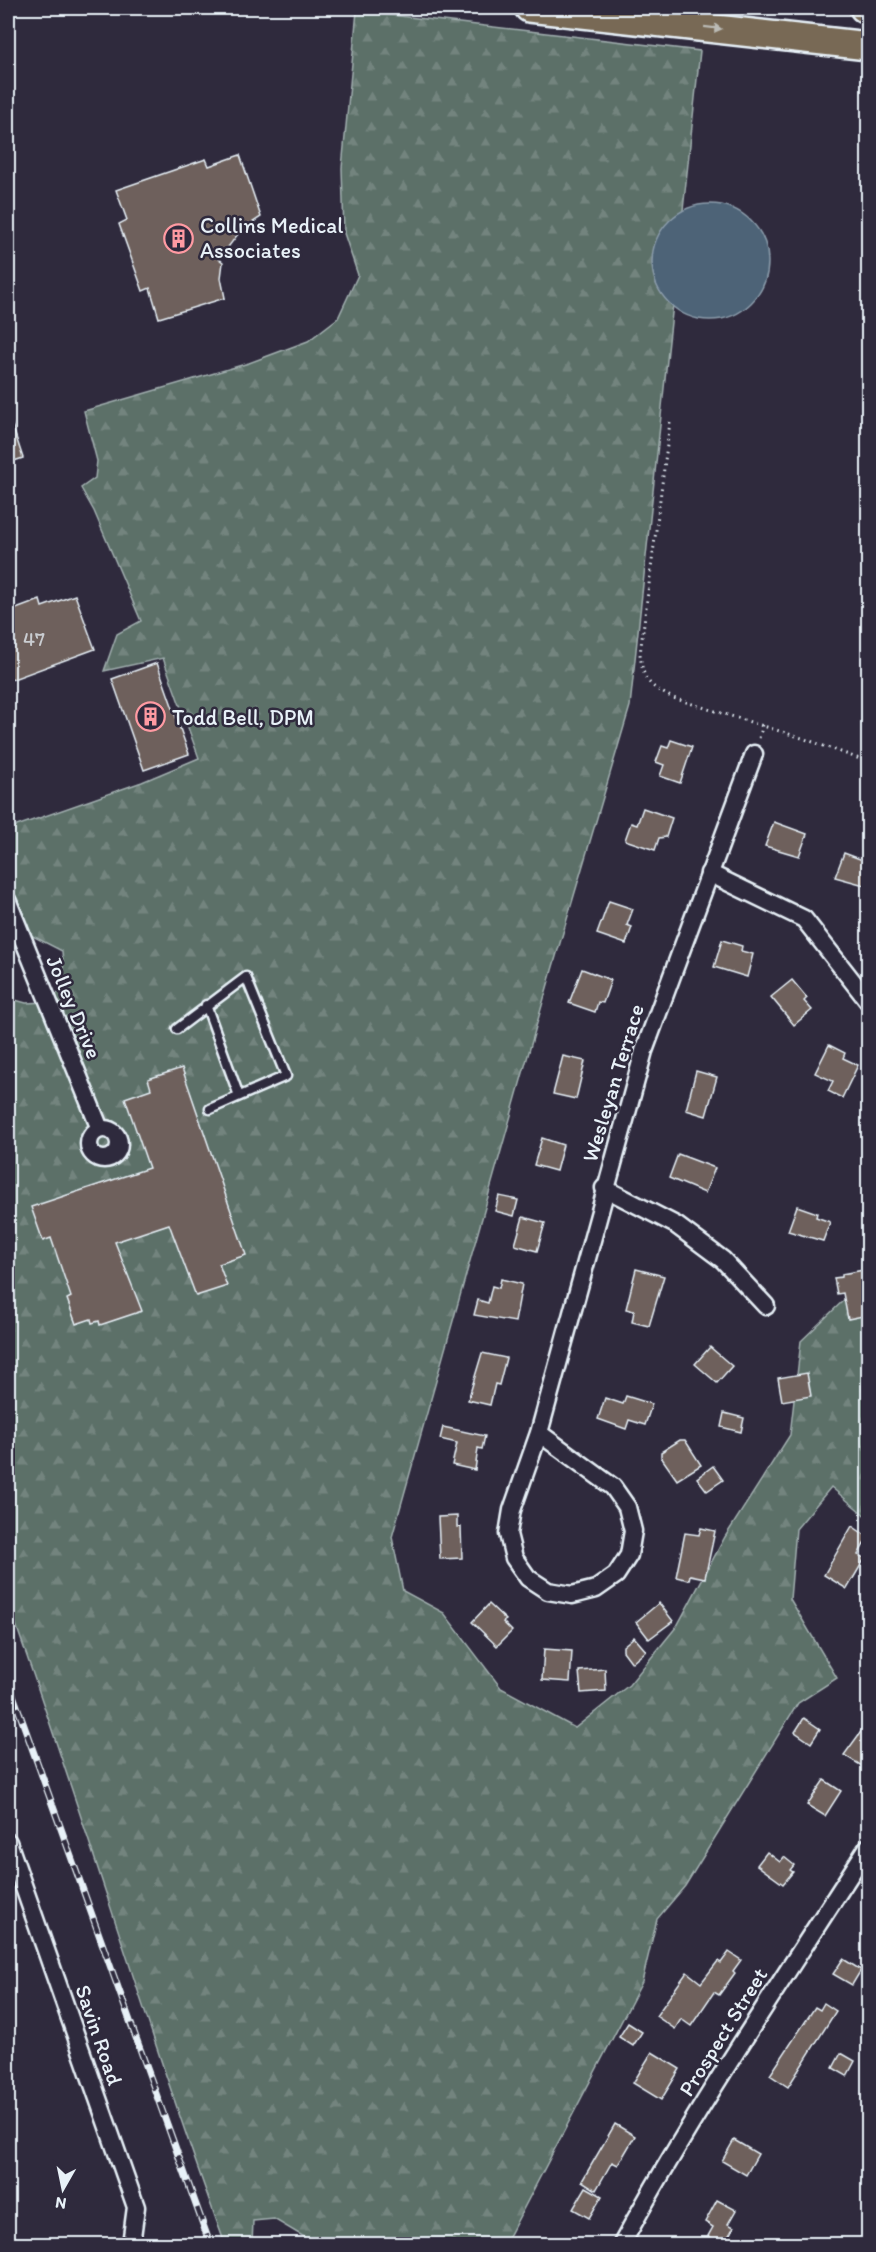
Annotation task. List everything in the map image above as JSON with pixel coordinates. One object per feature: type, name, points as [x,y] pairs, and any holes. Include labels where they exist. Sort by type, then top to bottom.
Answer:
[{"type":"main road","points":[[530,8],[868,46]]},
{"type":"street","name":"Wesleyan Terrace","points":[[539,1433],[613,1487],[627,1507],[633,1531],[629,1555],[616,1575],[596,1589],[572,1595],[548,1590],[528,1578],[514,1558],[508,1534],[512,1510],[539,1433],[604,1188],[644,1051],[754,754]]},
{"type":"street","points":[[709,873],[804,919],[868,1000]]},
{"type":"street","name":"Jolley Drive","points":[[8,902],[100,1129]]},
{"type":"street","points":[[604,1188],[676,1225],[723,1260],[766,1306]]},
{"type":"street","name":"Savin Road","points":[[8,1842],[136,2207],[131,2244]]},
{"type":"street","name":"Prospect Street","points":[[622,2244],[659,2175],[868,1847]]},
{"type":"lane","points":[[177,1029],[246,977],[286,1076],[210,1109]]},
{"type":"lane","points":[[206,1005],[239,1096]]},
{"type":"path","points":[[670,422],[640,654],[642,675],[655,689],[673,698],[802,738],[868,762]]},
{"type":"green space","points":[[357,11],[700,51],[630,706],[552,970],[392,1537],[403,1591],[444,1613],[501,1688],[575,1728],[629,1685],[677,1626],[725,1537],[790,1435],[801,1341],[868,1277],[868,1518],[831,1487],[796,1529],[790,1599],[837,1678],[798,1703],[685,1886],[657,1919],[642,1982],[505,2244],[316,2244],[274,2219],[253,2221],[252,2244],[225,2244],[197,2167],[42,1700],[8,1608],[8,998],[26,1003],[48,1002],[65,986],[62,951],[17,928],[8,902],[8,829],[142,782],[199,758],[163,658],[104,671],[117,634],[141,621],[94,511],[81,488],[95,478],[97,461],[84,411],[249,363],[308,341],[338,318],[358,275],[344,233],[342,168]]},
{"type":"water","points":[[710,204],[732,209],[751,221],[763,240],[768,262],[763,284],[751,303],[732,315],[710,320],[688,315],[669,303],[657,284],[652,262],[657,240],[669,221],[688,209]]},
{"type":"building","name":"Collins Medical Associates","points":[[240,155],[261,217],[241,230],[219,259],[223,262],[221,278],[225,298],[159,318],[150,288],[143,291],[119,224],[127,220],[116,190],[206,159],[209,166]]},
{"type":"building","points":[[8,419],[10,419],[23,458],[8,463]]},
{"type":"building","points":[[75,595],[95,649],[8,681],[8,612],[40,600],[42,607]]},
{"type":"building","name":"Todd Bell, DPM","points":[[157,663],[189,754],[144,770],[112,679]]},
{"type":"building","points":[[671,740],[692,747],[680,783],[660,776],[664,765],[656,762],[662,746],[668,748]]},
{"type":"building","points":[[643,808],[672,818],[666,837],[659,838],[655,850],[625,840],[631,823],[637,825]]},
{"type":"building","points":[[774,822],[807,834],[799,856],[765,846]]},
{"type":"building","points":[[844,853],[868,862],[868,886],[835,877]]},
{"type":"building","points":[[609,901],[633,909],[627,925],[632,927],[626,944],[597,934]]},
{"type":"building","points":[[722,940],[742,946],[741,951],[753,954],[747,977],[714,967]]},
{"type":"building","points":[[582,969],[611,980],[603,1003],[598,1002],[595,1012],[569,1003]]},
{"type":"building","points":[[792,980],[807,998],[804,1001],[812,1010],[794,1025],[771,997]]},
{"type":"building","points":[[829,1045],[845,1053],[843,1058],[858,1065],[842,1098],[828,1091],[833,1081],[815,1073]]},
{"type":"building","points":[[563,1056],[585,1061],[576,1099],[553,1094]]},
{"type":"building","points":[[182,1068],[246,1255],[219,1264],[227,1286],[196,1296],[169,1224],[115,1242],[142,1311],[100,1325],[99,1321],[92,1323],[91,1319],[76,1324],[67,1299],[71,1297],[51,1238],[43,1241],[31,1207],[149,1168],[125,1098],[151,1089],[148,1079]]},
{"type":"building","points":[[696,1071],[717,1077],[706,1116],[686,1110]]},
{"type":"building","points":[[542,1138],[563,1145],[556,1171],[534,1165]]},
{"type":"building","points":[[678,1154],[715,1168],[705,1193],[669,1178]]},
{"type":"building","points":[[499,1196],[518,1200],[514,1216],[495,1211]]},
{"type":"building","points":[[797,1206],[817,1213],[816,1217],[830,1222],[823,1241],[788,1231]]},
{"type":"building","points":[[523,1217],[545,1223],[537,1251],[515,1245]]},
{"type":"building","points":[[636,1269],[664,1276],[649,1326],[632,1322],[634,1311],[626,1309]]},
{"type":"building","points":[[864,1270],[868,1315],[848,1319],[843,1293],[837,1294],[834,1278],[842,1277],[842,1274]]},
{"type":"building","points":[[501,1279],[522,1284],[515,1322],[474,1315],[478,1300],[488,1303],[492,1286],[499,1288]]},
{"type":"building","points":[[710,1347],[732,1366],[717,1383],[695,1364]]},
{"type":"building","points":[[482,1353],[506,1358],[499,1385],[495,1384],[490,1405],[468,1400]]},
{"type":"building","points":[[807,1373],[811,1396],[782,1401],[778,1378]]},
{"type":"building","points":[[626,1396],[652,1404],[645,1425],[629,1420],[626,1429],[598,1419],[605,1398],[623,1404]]},
{"type":"building","points":[[724,1413],[744,1418],[741,1432],[721,1427]]},
{"type":"building","points":[[443,1427],[485,1436],[482,1449],[478,1448],[475,1470],[452,1465],[457,1443],[440,1439]]},
{"type":"building","points":[[680,1440],[685,1440],[701,1465],[677,1480],[661,1457],[661,1452]]},
{"type":"building","points":[[713,1466],[723,1480],[707,1491],[697,1478]]},
{"type":"building","points":[[457,1516],[457,1527],[461,1527],[462,1558],[440,1559],[438,1517]]},
{"type":"building","points":[[852,1526],[868,1537],[858,1555],[865,1558],[847,1589],[824,1575]]},
{"type":"building","points":[[701,1528],[715,1531],[705,1578],[690,1575],[689,1580],[676,1577],[685,1533],[699,1535]]},
{"type":"building","points":[[659,1603],[673,1621],[649,1639],[636,1622]]},
{"type":"building","points":[[489,1604],[506,1620],[503,1622],[512,1631],[497,1646],[472,1622]]},
{"type":"building","points":[[634,1637],[646,1651],[632,1663],[623,1651],[623,1646]]},
{"type":"building","points":[[544,1649],[572,1651],[570,1682],[542,1680]]},
{"type":"building","points":[[605,1669],[606,1691],[581,1693],[579,1671]]},
{"type":"building","points":[[804,1718],[820,1729],[811,1743],[795,1732]]},
{"type":"building","points":[[868,1722],[868,1756],[862,1766],[844,1755]]},
{"type":"building","points":[[824,1780],[841,1791],[825,1816],[807,1805]]},
{"type":"building","points":[[767,1852],[780,1862],[784,1857],[794,1865],[790,1870],[793,1872],[783,1884],[757,1865]]},
{"type":"building","points":[[729,1952],[741,1960],[733,1971],[735,1973],[719,1995],[714,1992],[691,2026],[681,2019],[675,2029],[656,2016],[687,1972],[701,1983],[718,1961],[721,1963]]},
{"type":"building","points":[[843,1959],[861,1970],[852,1985],[833,1974]]},
{"type":"building","points":[[824,2003],[836,2011],[788,2087],[770,2075],[815,2007],[820,2010]]},
{"type":"building","points":[[628,2023],[642,2032],[633,2046],[619,2037]]},
{"type":"building","points":[[652,2052],[680,2069],[661,2100],[633,2083]]},
{"type":"building","points":[[841,2053],[855,2061],[847,2076],[833,2068]]},
{"type":"building","points":[[615,2124],[635,2136],[618,2165],[612,2162],[596,2190],[582,2181]]},
{"type":"building","points":[[734,2140],[758,2154],[746,2175],[722,2161]]},
{"type":"building","points":[[586,2187],[602,2196],[589,2218],[573,2209]]},
{"type":"building","points":[[717,2200],[736,2210],[728,2224],[734,2227],[724,2244],[708,2236],[713,2227],[705,2222]]},
{"type":"railway","points":[[8,1681],[210,2244]]},
{"type":"place","name":"Collins Medical Associates","points":[[179,238]]},
{"type":"place","name":"Todd Bell, DPM","points":[[151,717]]}]
